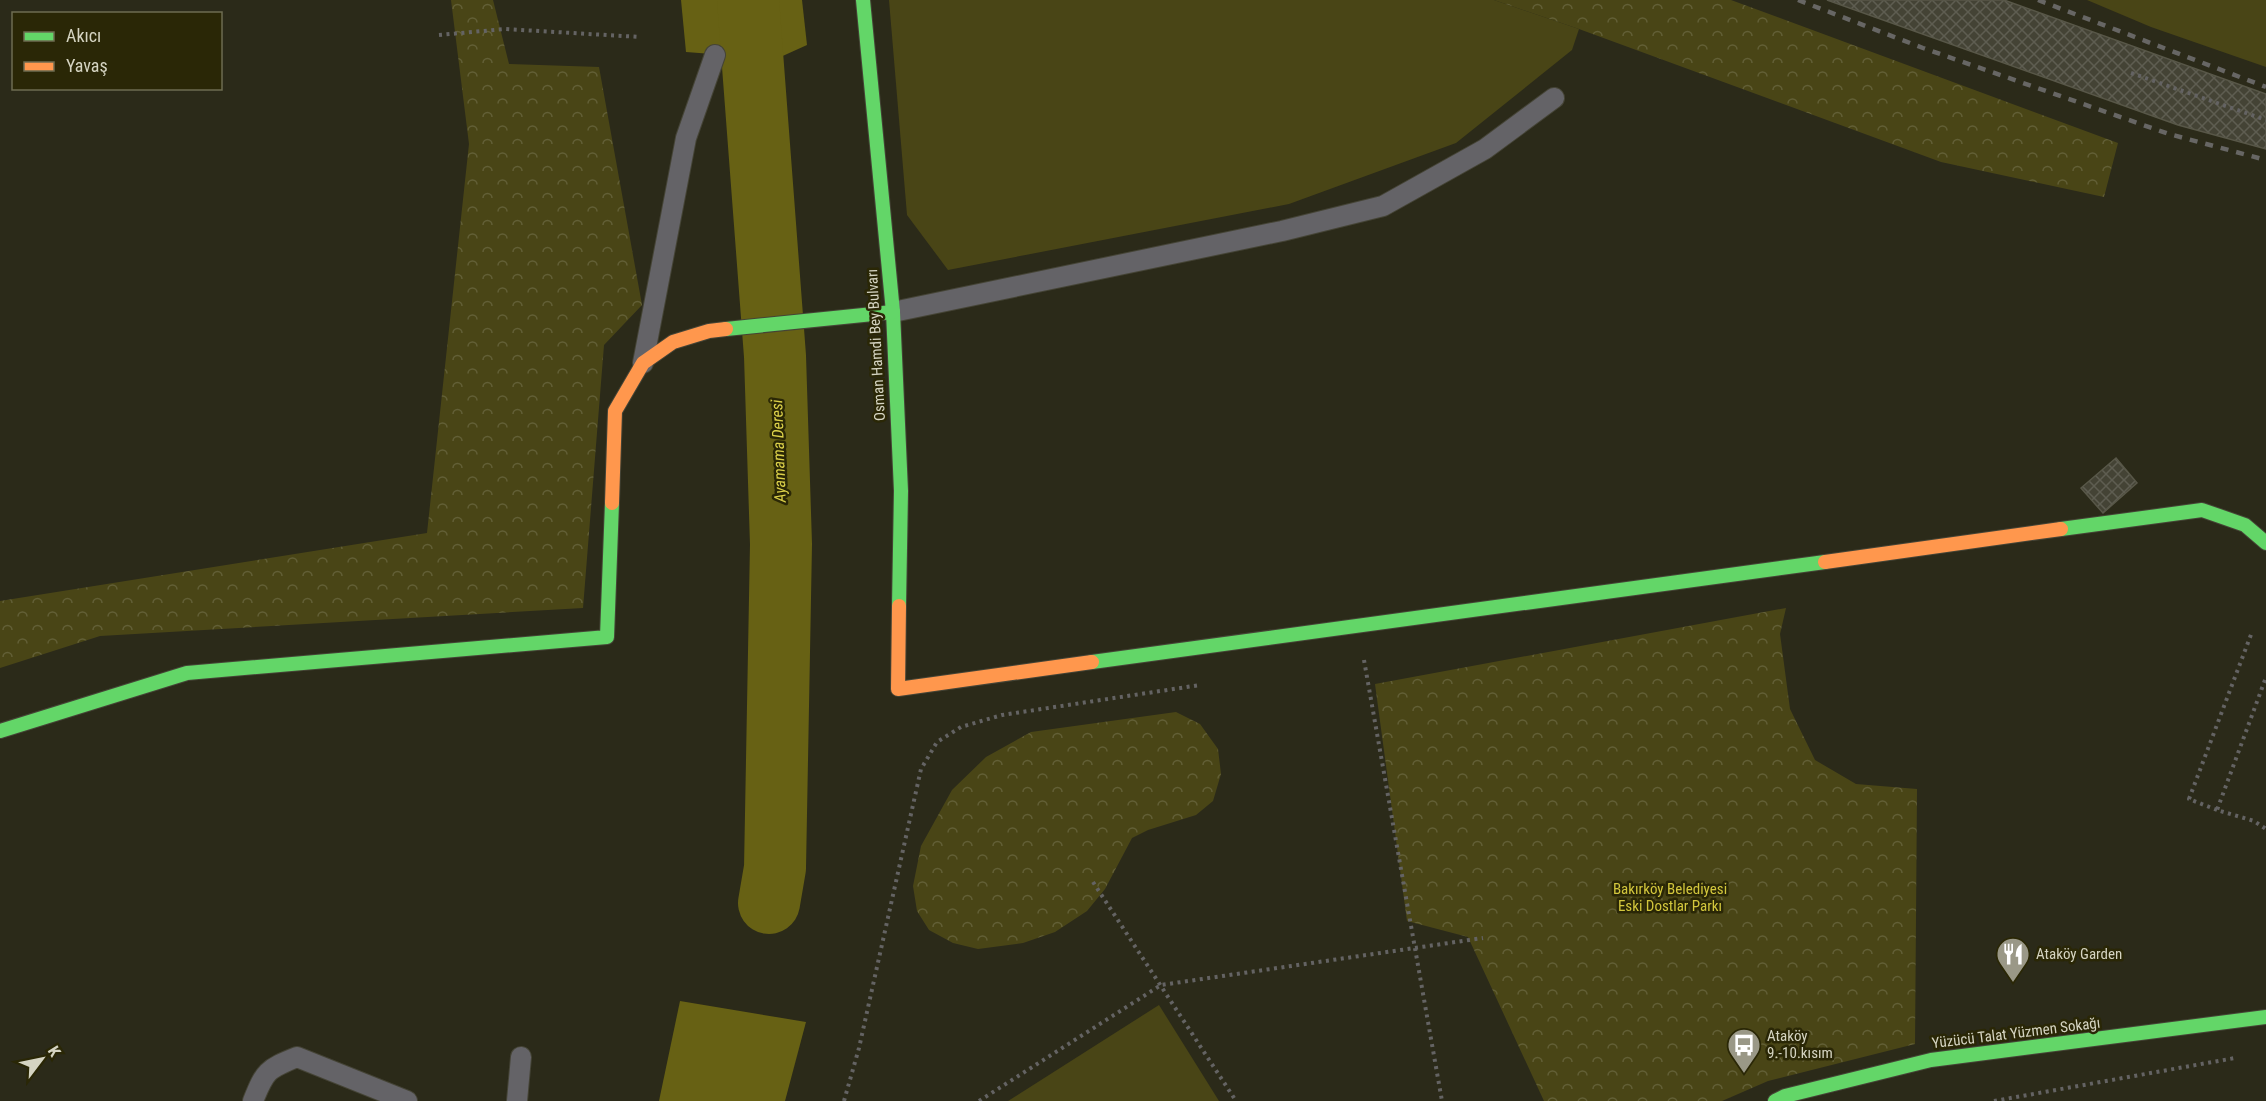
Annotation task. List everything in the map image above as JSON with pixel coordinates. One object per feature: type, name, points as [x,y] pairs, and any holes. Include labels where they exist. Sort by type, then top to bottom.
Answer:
[{"type":"street","name":"Osman Hamdi Bey Bulvarı","points":[[863,0],[893,312],[900,491],[898,689],[2202,510],[2233,517],[2266,543]]},
{"type":"street","points":[[0,731],[187,673],[607,637],[615,411],[643,363],[673,342],[709,331],[893,312]]},
{"type":"street","name":"Yüzücü Talat Yüzmen Sokağı","points":[[1775,1101],[1785,1096],[1931,1060],[2266,1017]]},
{"type":"lane","points":[[643,363],[686,138],[715,55]]},
{"type":"lane","points":[[893,312],[1282,231],[1383,206],[1485,149],[1554,98]]},
{"type":"lane","points":[[517,1101],[521,1057]]},
{"type":"lane","points":[[253,1101],[262,1078],[274,1066],[297,1058],[407,1101]]},
{"type":"path","points":[[439,35],[505,29],[640,37]]},
{"type":"path","points":[[2131,73],[2266,120]]},
{"type":"path","points":[[2252,632],[2189,800],[2254,821],[2266,829]]},
{"type":"path","points":[[1365,660],[1442,1101]]},
{"type":"path","points":[[2217,810],[2265,680]]},
{"type":"path","points":[[844,1101],[859,1048],[921,769]]},
{"type":"path","points":[[1093,882],[1236,1101]]},
{"type":"path","points":[[980,1101],[1161,985],[1483,938]]},
{"type":"path","points":[[1994,1101],[2242,1057]]},
{"type":"green space","points":[[451,0],[493,0],[509,64],[599,67],[642,305],[604,345],[583,608],[100,636],[0,668],[0,601],[427,533],[469,144]]},
{"type":"green space","points":[[889,0],[1494,0],[1579,29],[1572,50],[1456,143],[1289,204],[948,270],[907,215]]},
{"type":"green space","points":[[1494,0],[1731,0],[2118,143],[2104,197],[1941,162]]},
{"type":"green space","points":[[2087,0],[2266,0],[2266,67],[2151,27]]},
{"type":"green space","name":"Bakırköy Belediyesi Eski Dostlar Parkı","points":[[1786,608],[1780,634],[1790,709],[1815,760],[1856,784],[1917,789],[1915,1044],[1768,1081],[1722,1101],[1544,1101],[1468,937],[1407,921],[1375,684]]},
{"type":"green space","points":[[1176,712],[1200,724],[1218,749],[1221,774],[1213,801],[1196,815],[1148,830],[1132,838],[1105,889],[1087,911],[1055,932],[1023,943],[978,949],[953,943],[929,930],[917,911],[913,886],[921,846],[952,790],[986,757],[1031,732]]},
{"type":"green space","points":[[1159,1005],[1219,1101],[1008,1101]]},
{"type":"shaded area","points":[[681,0],[802,0],[807,45],[776,59],[686,52]]},
{"type":"shaded area","points":[[680,1001],[806,1022],[785,1101],[659,1101]]},
{"type":"building","points":[[1827,0],[2004,0],[2266,94],[2266,149],[2178,125]]},
{"type":"building","points":[[2116,458],[2137,483],[2103,513],[2081,488]]},
{"type":"waterway","name":"Ayamama Deresi","points":[[748,0],[775,356],[781,544],[775,868],[769,903]]},
{"type":"railway","points":[[1798,0],[1923,48],[2169,134],[2266,160]]},
{"type":"railway","points":[[2038,0],[2266,87]]},
{"type":"traffic: fast","points":[[863,0],[893,312],[901,491],[899,606]]},
{"type":"traffic: fast","points":[[726,329],[893,312]]},
{"type":"traffic: fast","points":[[0,731],[187,673],[607,637],[612,503]]},
{"type":"traffic: fast","points":[[2061,529],[2202,510],[2245,525],[2266,543]]},
{"type":"traffic: fast","points":[[1092,662],[1825,562]]},
{"type":"traffic: fast","points":[[1775,1101],[1785,1096],[1931,1060],[2266,1017]]},
{"type":"traffic: slow","points":[[612,503],[615,411],[643,363],[673,342],[709,331],[726,329]]},
{"type":"traffic: slow","points":[[1825,562],[2061,529]]},
{"type":"traffic: slow","points":[[899,606],[898,689],[1092,662]]},
{"type":"place","name":"Ataköy Garden","points":[[2013,983]]},
{"type":"place","name":"Ataköy 9.-10.kısım","points":[[1744,1074]]}]
